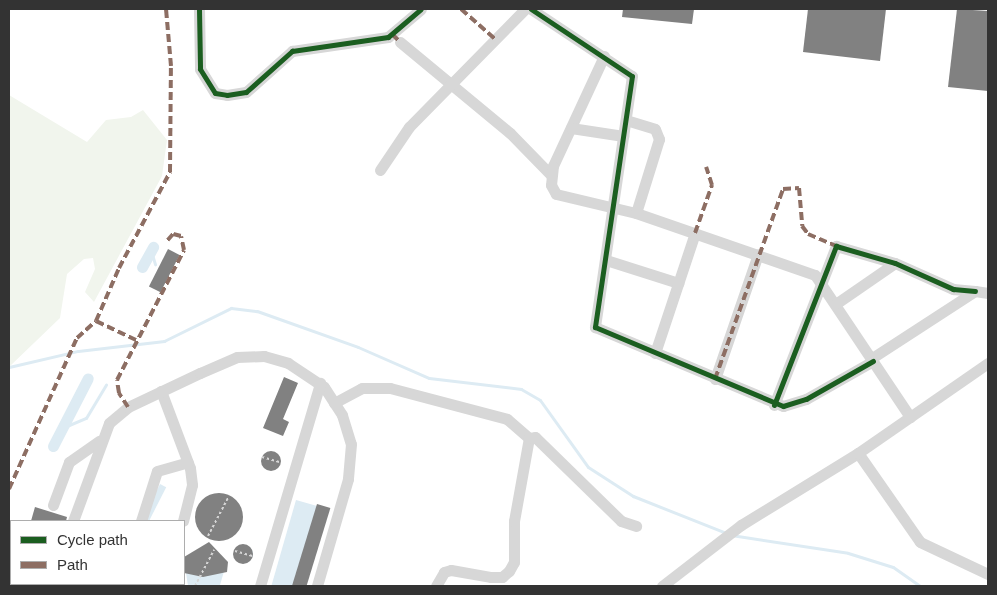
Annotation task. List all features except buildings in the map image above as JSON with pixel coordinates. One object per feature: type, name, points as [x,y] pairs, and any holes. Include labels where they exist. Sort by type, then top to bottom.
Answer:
[{"type":"street","points":[[200,9],[200,69],[215,93],[227,95],[246,92],[272,64],[292,52],[388,36],[421,9]]},
{"type":"street","points":[[380,170],[401,136],[448,85],[524,9]]},
{"type":"street","points":[[531,9],[632,76],[595,327],[774,405],[806,399],[873,360],[975,291]]},
{"type":"street","points":[[400,42],[448,85],[510,133],[550,175],[556,194],[636,213],[758,254],[821,278],[910,417]]},
{"type":"street","points":[[550,175],[604,56]]},
{"type":"street","points":[[626,120],[654,129],[659,140],[636,213]]},
{"type":"street","points":[[572,128],[623,136]]},
{"type":"street","points":[[655,353],[696,233]]},
{"type":"street","points":[[774,405],[821,278],[836,246],[895,263],[953,289],[988,293]]},
{"type":"street","points":[[715,379],[758,254]]},
{"type":"street","points":[[606,260],[678,284]]},
{"type":"street","points":[[837,304],[895,263]]},
{"type":"street","points":[[73,520],[105,427],[122,412],[161,391],[237,357],[264,356],[288,363],[320,383],[334,403],[351,444],[352,461],[317,586]]},
{"type":"street","points":[[662,586],[741,525],[858,453],[988,363]]},
{"type":"street","points":[[260,586],[320,383]]},
{"type":"street","points":[[334,403],[362,388],[390,388],[507,419],[529,438]]},
{"type":"street","points":[[161,391],[188,462],[192,485],[183,520]]},
{"type":"street","points":[[529,438],[535,437],[621,521],[636,526]]},
{"type":"street","points":[[436,586],[444,572],[451,570],[491,577],[502,577],[509,571],[514,562],[514,521],[529,438]]},
{"type":"street","points":[[53,506],[69,462],[99,441]]},
{"type":"street","points":[[858,453],[920,542],[988,574]]},
{"type":"street","points":[[140,520],[157,471],[188,462]]},
{"type":"path","points":[[262,458],[280,462]]},
{"type":"path","points":[[208,536],[229,496]]},
{"type":"path","points":[[195,586],[214,550]]},
{"type":"path","points":[[236,551],[253,556]]},
{"type":"shaded area","points":[[9,95],[87,142],[106,120],[131,117],[143,110],[167,140],[162,176],[94,302],[85,292],[95,269],[93,258],[84,259],[67,274],[60,318],[9,367]]},
{"type":"shaded area","points":[[271,452],[277,455],[280,461],[277,467],[271,470],[265,467],[262,461],[265,455]]},
{"type":"shaded area","points":[[160,484],[166,487],[150,520],[145,520],[142,519]]},
{"type":"shaded area","points":[[214,495],[231,499],[240,514],[235,531],[219,538],[210,537],[198,524],[200,506]]},
{"type":"shaded area","points":[[296,500],[317,506],[294,586],[271,586]]},
{"type":"shaded area","points":[[244,545],[250,548],[253,554],[250,560],[244,563],[238,560],[235,554],[238,548]]},
{"type":"shaded area","points":[[185,560],[225,568],[220,585],[188,586]]},
{"type":"waterway","points":[[142,267],[153,247]]},
{"type":"waterway","points":[[151,251],[155,264]]},
{"type":"waterway","points":[[9,367],[78,351],[164,341],[231,308],[257,311],[358,347],[429,378],[521,389],[540,400],[588,467],[633,496],[726,533]]},
{"type":"waterway","points":[[53,446],[88,378]]},
{"type":"waterway","points":[[62,428],[86,418],[106,385]]},
{"type":"waterway","points":[[731,535],[848,553],[893,567],[920,586]]},
{"type":"marked path","points":[[136,340],[96,321],[119,268],[170,172],[171,66],[166,9]]},
{"type":"marked path","points":[[461,9],[495,39]]},
{"type":"marked path","points":[[392,34],[400,42]]},
{"type":"marked path","points":[[695,233],[712,185],[706,167]]},
{"type":"marked path","points":[[715,379],[783,189],[799,188],[802,226],[808,234],[836,246]]},
{"type":"marked path","points":[[128,407],[119,393],[117,380],[184,250],[181,236],[173,234],[167,241]]},
{"type":"marked path","points":[[9,489],[77,338],[96,321]]},
{"type":"cycle path","points":[[199,9],[200,69],[215,93],[227,95],[246,92],[292,51],[388,37],[421,9]]},
{"type":"cycle path","points":[[531,9],[632,76],[595,327],[783,406],[806,399],[873,361]]},
{"type":"cycle path","points":[[774,405],[836,246],[895,263],[953,289],[975,291]]}]
